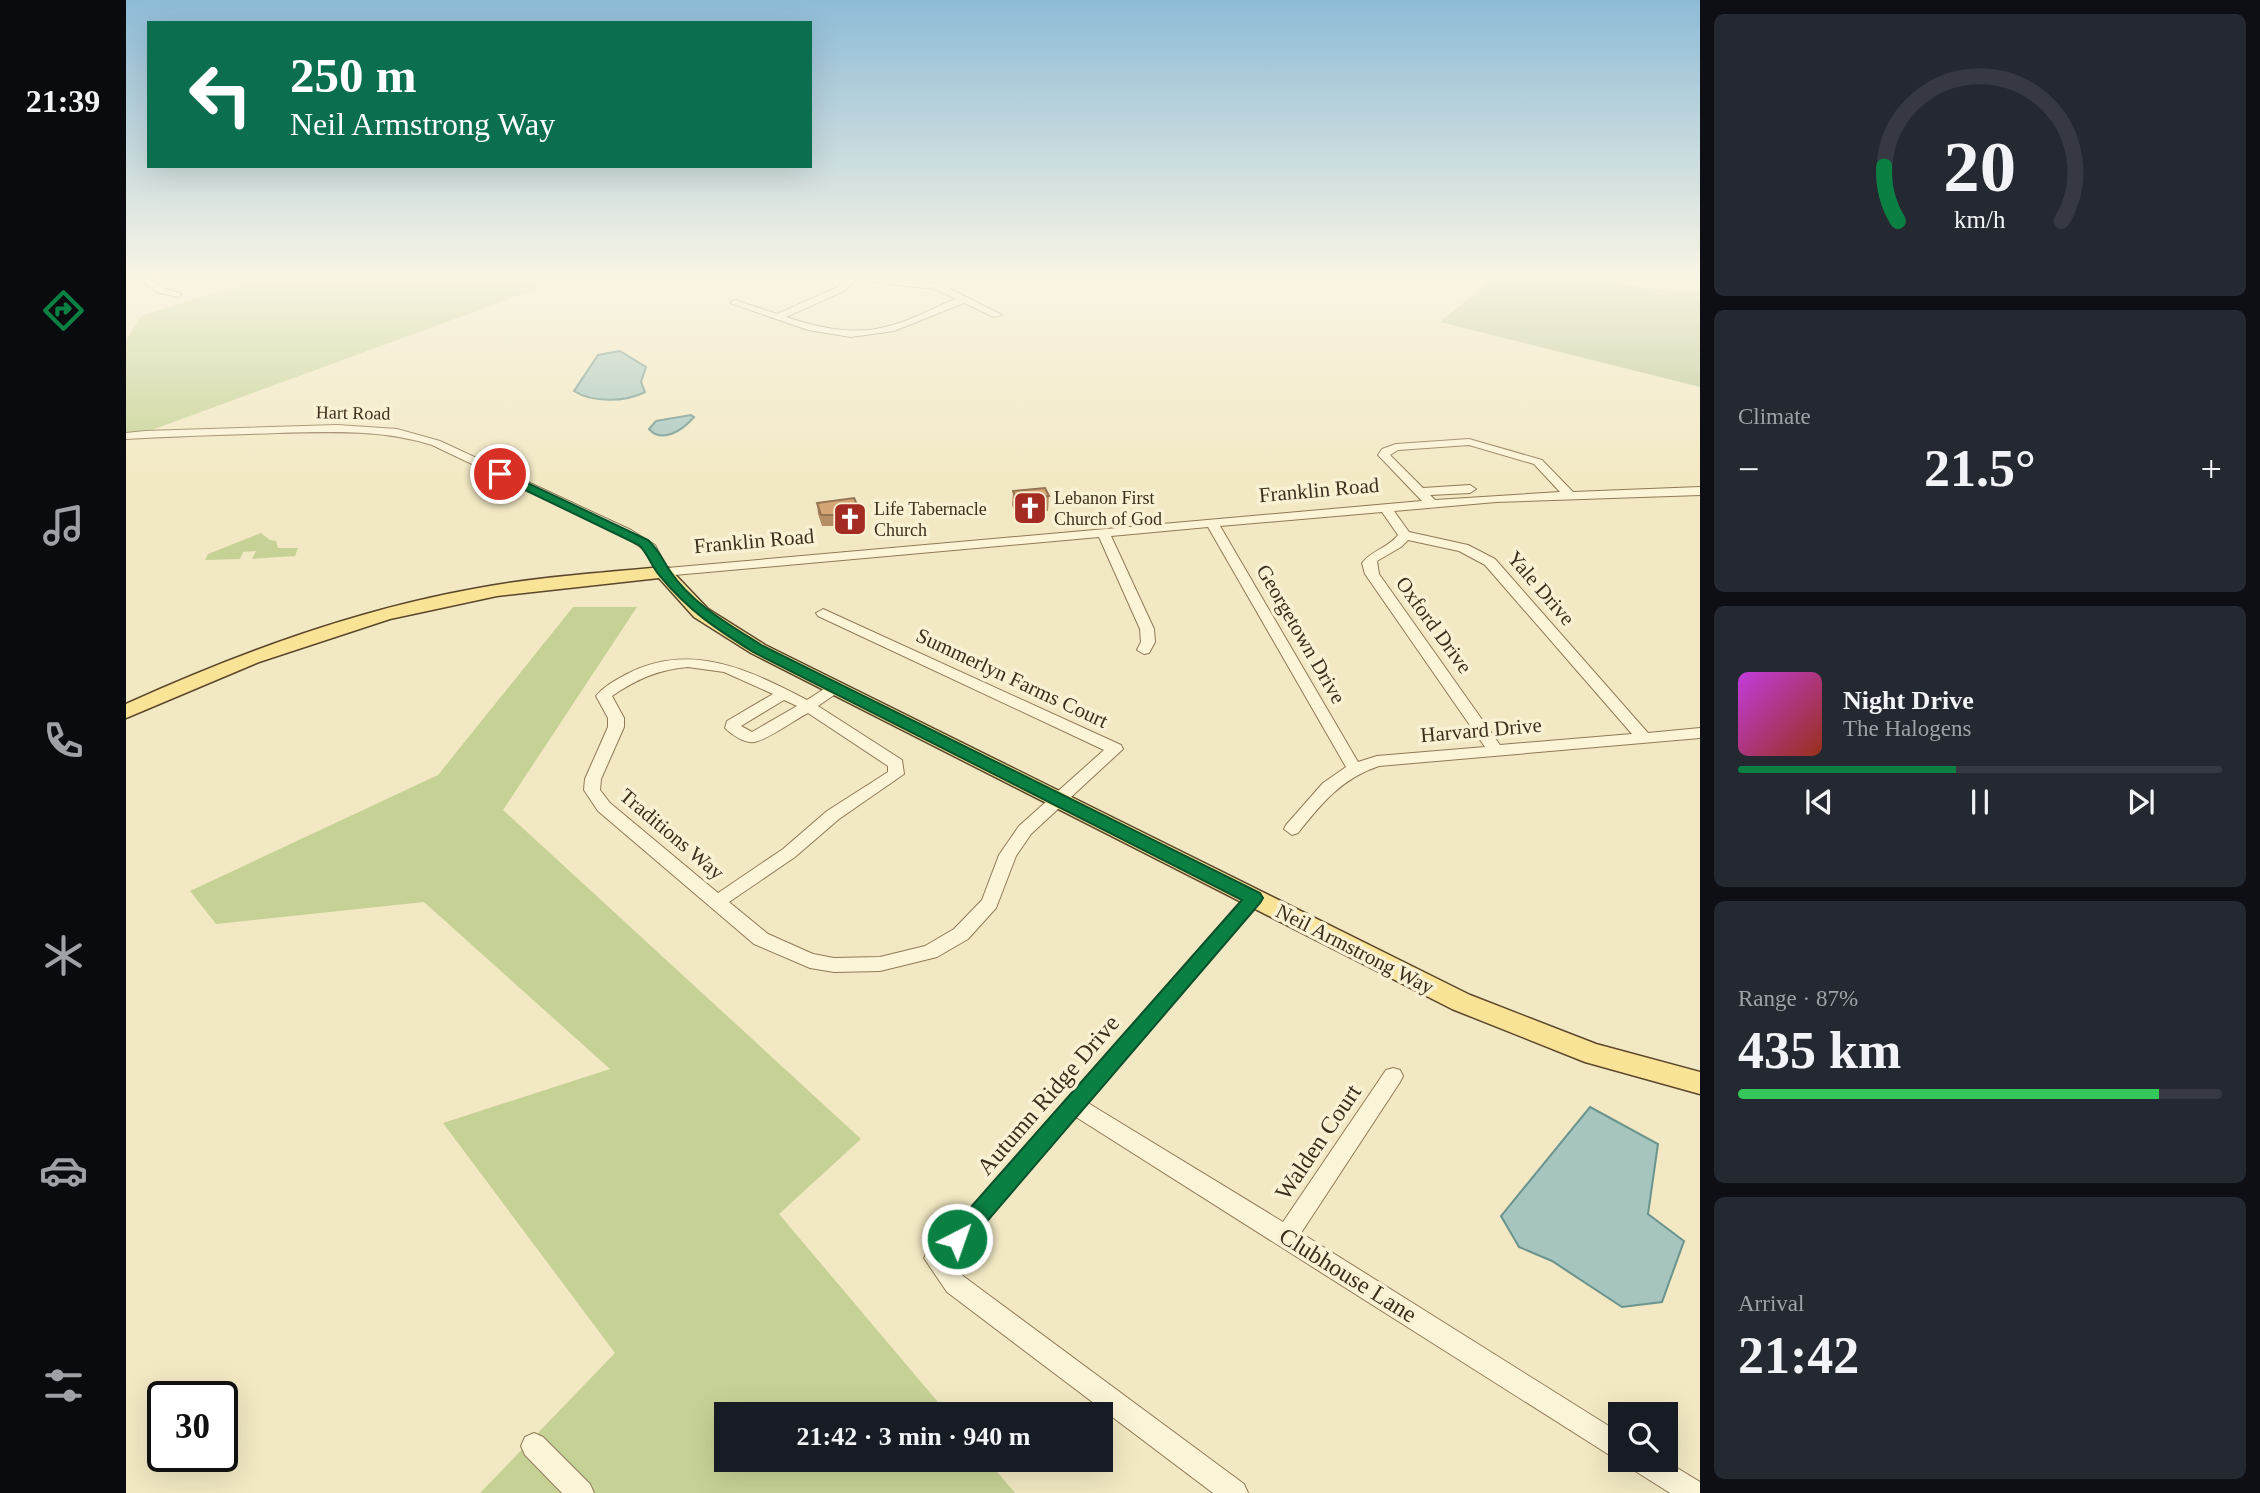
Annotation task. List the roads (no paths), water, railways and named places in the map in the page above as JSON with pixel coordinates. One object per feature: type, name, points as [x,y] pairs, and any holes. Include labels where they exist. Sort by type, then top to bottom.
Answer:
[{"type":"main road","name":"Neil Armstrong Way","points":[[663,572],[701,612],[721,628],[835,688],[1461,1002],[1594,1054],[1700,1083]]},
{"type":"main road","name":"Franklin Road","points":[[126,712],[261,653],[376,617],[504,589],[663,572]]},
{"type":"street","name":"Hart Road","points":[[126,436],[327,429],[387,430],[412,434],[626,533],[650,548],[663,572]]},
{"type":"street","points":[[1431,503],[1384,455],[1386,451],[1396,447],[1469,442],[1538,462],[1564,489]]},
{"type":"street","name":"Franklin Road","points":[[663,572],[1564,489],[1700,491]]},
{"type":"street","points":[[1420,492],[1564,489]]},
{"type":"street","points":[[1384,507],[1401,527],[1404,535]]},
{"type":"street","name":"Georgetown Drive","points":[[1212,522],[1354,768]]},
{"type":"street","points":[[1104,532],[1147,629],[1149,642],[1144,650]]},
{"type":"street","name":"Yale Drive","points":[[1404,535],[1463,548],[1490,562],[1644,738]]},
{"type":"street","name":"Oxford Drive","points":[[1404,535],[1399,544],[1372,557],[1369,563],[1372,574],[1496,749]]},
{"type":"street","name":"Summerlyn Farms Court","points":[[823,613],[1115,749],[1058,799]]},
{"type":"street","name":"Traditions Way","points":[[717,902],[789,853],[833,815],[896,774],[896,764],[808,706],[727,667],[703,663],[674,664],[646,671],[604,696],[616,718],[616,727],[593,779],[592,790],[604,807],[761,939],[810,961],[834,965],[896,962],[930,952],[961,934],[990,903],[1000,872],[1025,830],[1058,799]]},
{"type":"street","points":[[784,694],[735,721],[733,728],[752,738],[835,688]]},
{"type":"street","name":"Harvard Drive","points":[[1292,829],[1329,786],[1354,768],[1399,757],[1700,733]]},
{"type":"street","name":"Autumn Ridge Drive","points":[[1235,1493],[955,1284],[936,1258],[957,1239],[1254,898]]},
{"type":"street","name":"Walden Court","points":[[1286,1237],[1393,1076]]},
{"type":"street","name":"Clubhouse Lane","points":[[1074,1105],[1608,1439]]},
{"type":"street","points":[[534,1446],[581,1493]]},
{"type":"street","points":[[1660,1472],[1694,1493]]},
{"type":"water","points":[[620,351],[646,367],[641,382],[645,392],[628,398],[609,400],[590,398],[574,391],[598,355]]},
{"type":"water","points":[[691,415],[694,417],[689,422],[666,435],[654,433],[649,429],[656,421]]},
{"type":"water","points":[[1590,1107],[1658,1144],[1648,1214],[1684,1241],[1662,1302],[1622,1307],[1552,1261],[1519,1247],[1501,1216]]},
{"type":"place","name":"Lebanon First Church of God","points":[[1030,508]]},
{"type":"place","name":"Life Tabernacle Church","points":[[850,519]]}]
